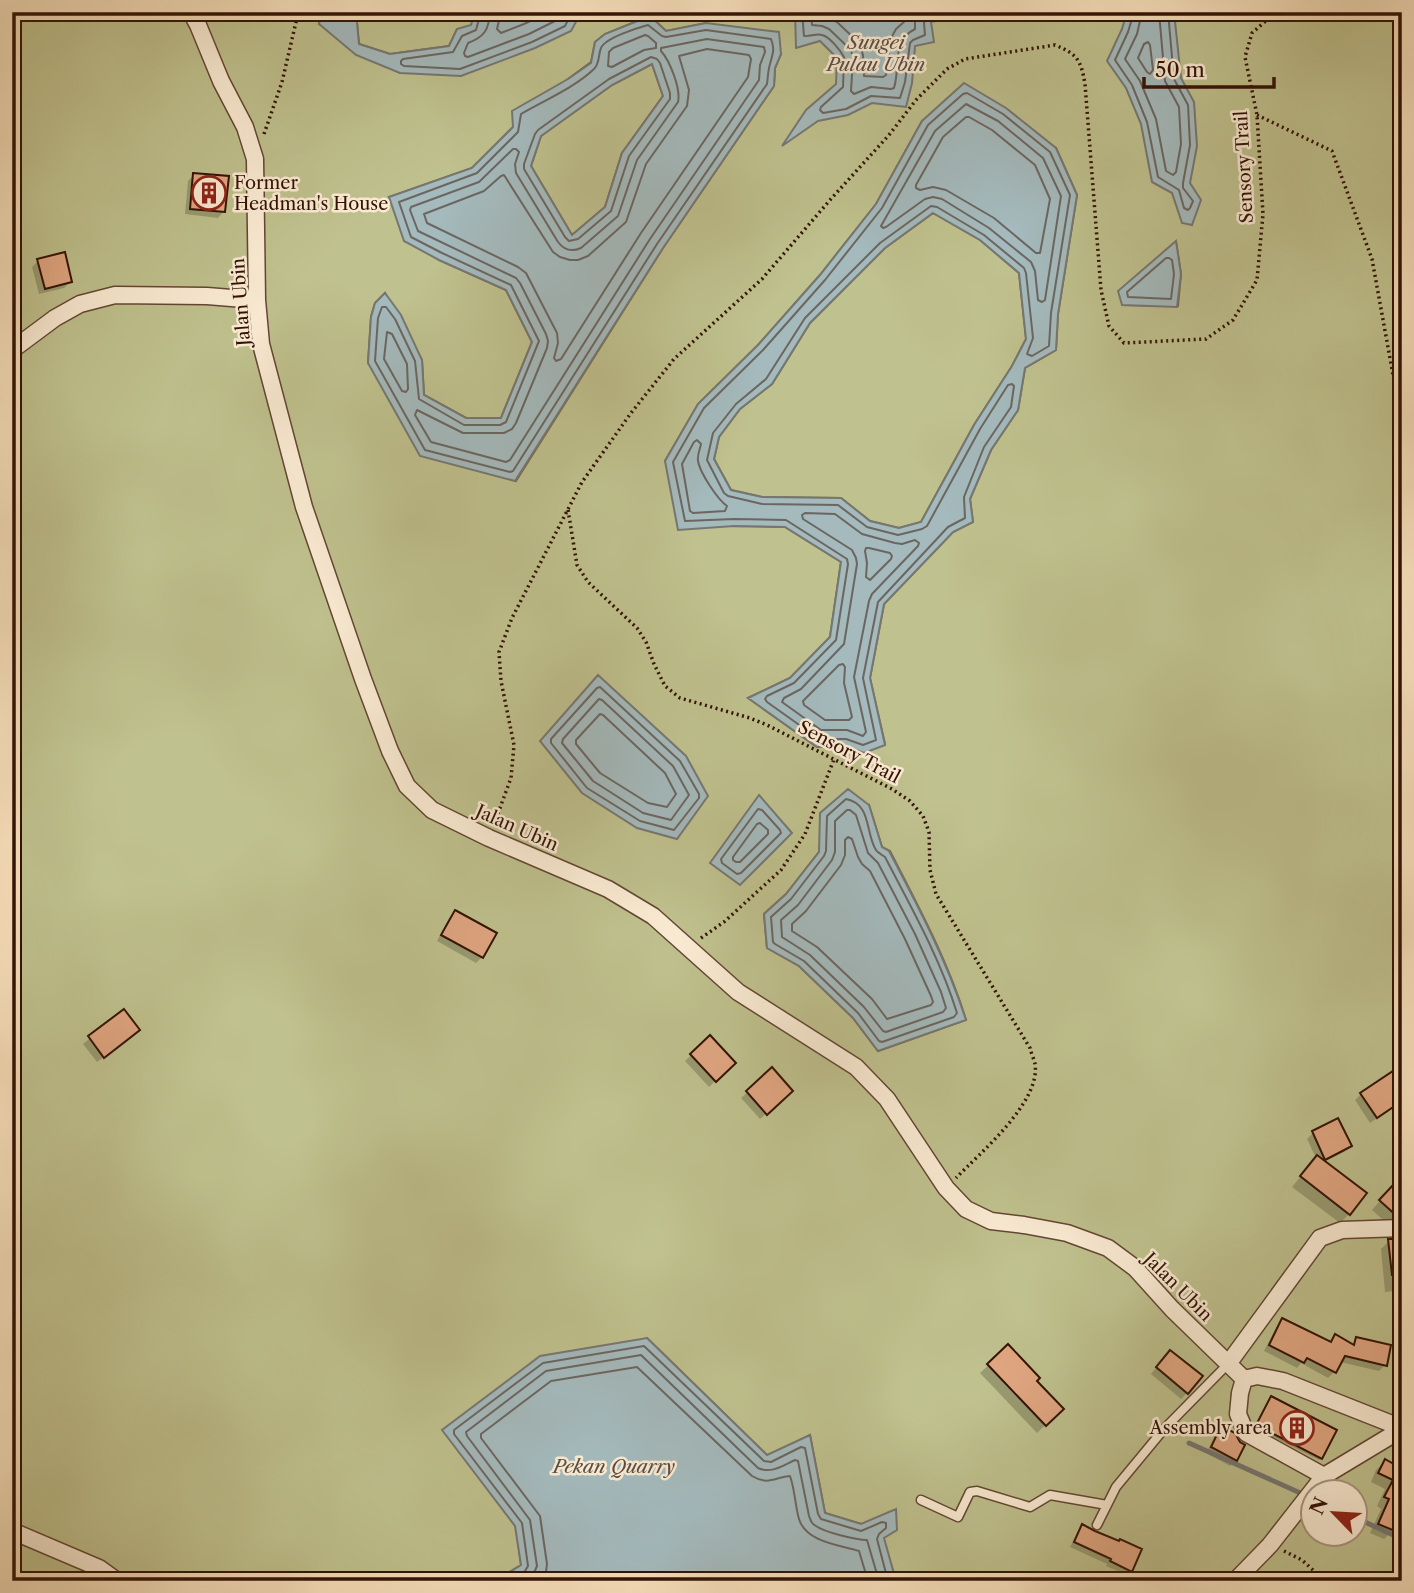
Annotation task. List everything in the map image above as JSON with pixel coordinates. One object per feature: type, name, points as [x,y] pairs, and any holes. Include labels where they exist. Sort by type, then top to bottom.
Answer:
[{"type":"street","name":"Jalan Ubin","points":[[191,12],[221,81],[245,127],[255,159],[257,300],[261,344],[304,507],[363,679],[390,751],[407,786],[432,810],[489,838],[608,889],[653,916],[738,992],[856,1067],[887,1100],[946,1188],[966,1209],[991,1221],[1067,1233],[1108,1248],[1135,1268],[1172,1309],[1244,1379]]},
{"type":"street","points":[[12,350],[63,313],[80,304],[115,295],[207,296],[257,300]]},
{"type":"street","points":[[1228,1364],[1320,1238],[1342,1230],[1402,1228]]},
{"type":"street","points":[[1324,1476],[1246,1433],[1238,1414],[1244,1379],[1256,1376],[1283,1381],[1402,1429]]},
{"type":"street","points":[[1235,1581],[1269,1545],[1324,1476],[1402,1429]]},
{"type":"street","points":[[12,1531],[99,1568],[117,1581]]},
{"type":"lane","points":[[1097,1525],[1116,1487],[1164,1429],[1228,1364]]},
{"type":"lane","points":[[921,1500],[958,1517],[971,1492],[977,1491],[1030,1507],[1050,1495],[1107,1505]]},
{"type":"path","points":[[264,133],[282,82],[300,12]]},
{"type":"path","name":"Sensory Trail","points":[[946,1188],[1011,1122],[1026,1100],[1035,1065],[1030,1048],[936,894],[930,870],[929,832],[923,816],[910,800],[768,725],[680,698],[665,685],[637,628],[588,582],[577,565],[568,508],[582,482],[617,432],[674,359],[762,279],[916,100],[947,69],[965,59],[1055,45],[1069,51],[1081,63],[1101,290],[1109,326],[1125,343],[1206,340],[1233,320],[1257,280],[1263,214],[1257,115],[1245,57],[1252,33],[1276,12]]},
{"type":"path","points":[[1257,115],[1332,151],[1372,259],[1397,397],[1397,447],[1402,473]]},
{"type":"path","points":[[489,838],[511,778],[514,745],[501,681],[499,652],[512,618],[568,508]]},
{"type":"path","points":[[688,947],[723,922],[781,870],[805,834],[834,759]]},
{"type":"path","points":[[1269,1545],[1302,1560],[1325,1581]]},
{"type":"green space","points":[[12,12],[322,12],[319,24],[400,73],[577,20],[568,12],[1402,12],[1402,1581],[896,1581],[883,1538],[861,1524],[825,1513],[810,1435],[768,1456],[647,1338],[443,1430],[516,1526],[521,1565],[495,1581],[12,1581]],"holes":[[[650,16],[666,31],[706,23],[781,54],[775,68],[774,86],[663,248],[516,481],[368,363],[371,317],[375,303],[385,293],[422,360],[424,395],[466,418],[501,418],[532,342],[506,290],[439,260],[389,197],[472,168],[513,127],[591,62],[595,42],[605,34]],[[922,121],[1056,148],[1077,195],[1058,314],[1056,350],[1025,368],[1018,410],[991,450],[970,499],[973,522],[953,532],[884,604],[870,678],[885,744],[864,753],[845,746],[817,747],[748,698],[790,678],[830,637],[841,562],[785,527],[734,526],[665,461],[698,404],[758,345],[820,275],[876,204]],[[1176,242],[1181,274],[1178,306],[1123,305]],[[869,805],[882,847],[890,851],[922,913],[966,1020],[878,1051],[853,1018],[799,966],[767,948],[764,914],[786,894],[819,852]]]},
{"type":"green space","points":[[356,12],[475,12],[471,26],[457,29],[449,46],[390,54],[359,44]]},
{"type":"green space","points":[[652,64],[663,96],[622,153],[605,207],[572,235],[531,166],[541,136],[612,85]]},
{"type":"green space","points":[[933,213],[980,240],[1019,273],[1026,339],[974,425],[921,522],[899,528],[870,521],[841,498],[762,497],[731,490],[714,459],[719,437],[740,409],[772,384],[810,323],[885,248]]},
{"type":"water","points":[[322,12],[356,12],[359,44],[390,54],[449,46],[457,29],[471,25],[475,12],[568,12],[577,20],[571,31],[535,48],[461,76],[400,73],[356,55],[319,24]]},
{"type":"water","name":"Sungei Pulau Ubin","points":[[795,12],[980,12],[931,22],[934,42],[915,46],[912,83],[906,107],[872,103],[848,115],[818,121],[782,146],[806,110],[836,84],[837,58],[820,41],[796,48]]},
{"type":"water","points":[[1127,12],[1174,12],[1181,78],[1194,102],[1197,146],[1190,183],[1201,200],[1192,225],[1182,223],[1172,193],[1152,182],[1141,124],[1126,88],[1107,61]]},
{"type":"water","points":[[650,16],[666,31],[706,23],[779,32],[781,54],[775,68],[774,86],[663,248],[515,481],[420,456],[368,363],[371,317],[375,303],[385,293],[401,315],[422,360],[424,395],[466,418],[501,418],[532,342],[506,290],[404,241],[389,197],[472,168],[513,127],[512,111],[591,63],[595,42],[605,34]],"holes":[[[652,64],[663,96],[622,153],[605,207],[572,235],[531,166],[541,136],[612,85]]]},
{"type":"water","points":[[964,83],[1006,108],[1056,148],[1077,195],[1058,314],[1056,350],[1025,368],[1018,410],[991,450],[970,499],[973,522],[953,532],[884,604],[870,678],[885,745],[864,753],[845,746],[817,747],[748,698],[790,678],[830,637],[841,562],[785,527],[734,526],[678,530],[665,461],[698,404],[758,345],[820,275],[876,204],[922,121]],"holes":[[[933,213],[980,240],[1019,273],[1026,339],[974,425],[921,522],[899,528],[870,521],[841,498],[762,497],[731,490],[714,459],[719,437],[740,409],[772,384],[810,323],[885,248]]]},
{"type":"water","points":[[1176,241],[1181,274],[1177,307],[1122,305],[1118,291]]},
{"type":"water","points":[[598,675],[686,756],[708,796],[677,839],[637,828],[582,793],[540,741]]},
{"type":"water","points":[[848,789],[869,805],[882,847],[889,851],[921,913],[950,976],[966,1020],[878,1051],[853,1018],[799,966],[767,948],[764,914],[786,894],[819,852],[820,813]]},
{"type":"water","points":[[759,795],[792,833],[740,885],[710,863]]},
{"type":"water","name":"Pekan Quarry","points":[[647,1338],[767,1455],[810,1435],[825,1513],[861,1524],[896,1509],[897,1530],[884,1538],[896,1581],[495,1581],[521,1565],[515,1526],[442,1430],[540,1356]]},
{"type":"building","name":"Former Headman's House","points":[[193,173],[229,176],[225,212],[190,209]]},
{"type":"building","points":[[65,252],[72,282],[45,289],[37,259]]},
{"type":"building","points":[[455,910],[497,933],[483,958],[441,935]]},
{"type":"building","points":[[124,1009],[140,1030],[104,1058],[88,1036]]},
{"type":"building","points":[[710,1035],[736,1063],[716,1082],[690,1054]]},
{"type":"building","points":[[772,1067],[793,1091],[767,1115],[746,1091]]},
{"type":"building","points":[[1396,1069],[1402,1078],[1402,1101],[1377,1118],[1360,1093]]},
{"type":"building","points":[[1338,1118],[1352,1146],[1325,1160],[1312,1131]]},
{"type":"building","points":[[1317,1155],[1367,1193],[1350,1215],[1300,1176]]},
{"type":"building","points":[[1395,1183],[1402,1189],[1402,1218],[1379,1200]]},
{"type":"building","points":[[1388,1239],[1402,1239],[1402,1275],[1392,1275]]},
{"type":"building","points":[[1282,1318],[1331,1342],[1335,1334],[1354,1345],[1356,1337],[1391,1345],[1387,1366],[1345,1356],[1336,1373],[1307,1358],[1304,1363],[1269,1345]]},
{"type":"building","points":[[1008,1344],[1040,1378],[1037,1381],[1064,1409],[1046,1426],[987,1364]]},
{"type":"building","points":[[1170,1350],[1203,1376],[1188,1394],[1156,1367]]},
{"type":"building","name":"Assembly area","points":[[1271,1396],[1337,1430],[1322,1459],[1256,1425]]},
{"type":"building","points":[[1221,1426],[1235,1433],[1245,1445],[1237,1461],[1211,1447]]},
{"type":"building","points":[[1385,1459],[1399,1467],[1402,1462],[1402,1516],[1395,1531],[1378,1524],[1389,1499],[1384,1497],[1393,1480],[1378,1473]]},
{"type":"building","points":[[1082,1524],[1142,1549],[1132,1572],[1074,1542]]},
{"type":"waterway","points":[[1189,1443],[1298,1492]]},
{"type":"waterway","points":[[1368,1523],[1402,1539]]},
{"type":"place","name":"Former Headman's House","points":[[209,193]]},
{"type":"place","name":"Assembly area","points":[[1297,1428]]}]
